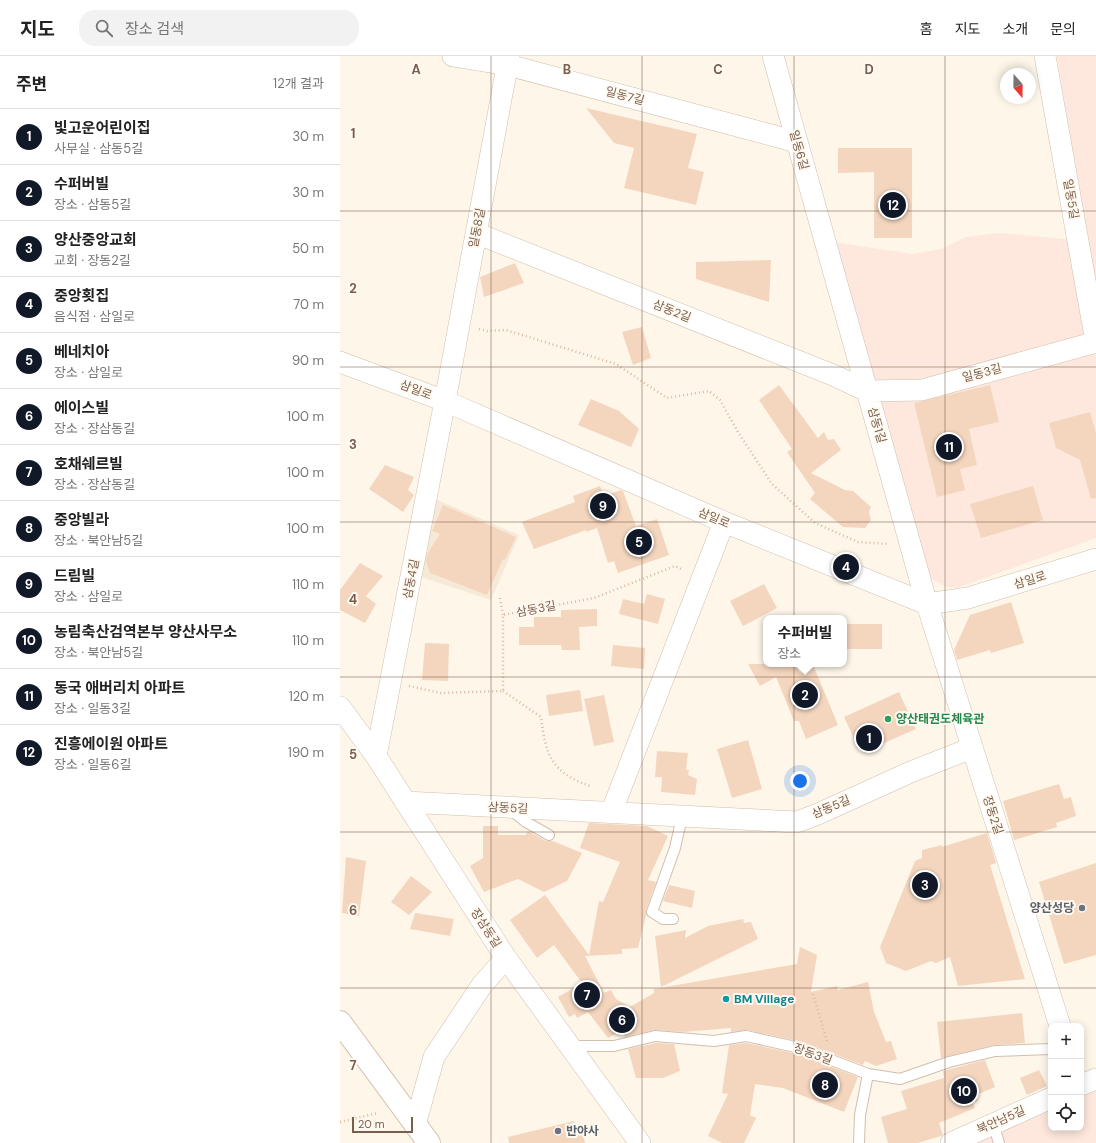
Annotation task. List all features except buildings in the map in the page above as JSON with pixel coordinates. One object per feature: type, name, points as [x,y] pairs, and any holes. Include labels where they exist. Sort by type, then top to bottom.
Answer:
[{"type":"main road","points":[[340,1022],[429,1143]]},
{"type":"street","name":"일동7길","points":[[453,56],[508,61],[797,142]]},
{"type":"street","name":"일동6길","points":[[773,56],[826,245]]},
{"type":"street","name":"일동5길","points":[[1045,56],[1096,342]]},
{"type":"street","name":"일동8길","points":[[445,401],[508,61]]},
{"type":"street","name":"삼동2길","points":[[476,233],[833,375],[867,391]]},
{"type":"street","name":"삼동1길","points":[[826,245],[927,604]]},
{"type":"street","name":"일동3길","points":[[867,391],[922,390],[1096,342]]},
{"type":"street","name":"삼일로","points":[[340,362],[445,401],[724,522],[927,604],[968,598],[1096,559]]},
{"type":"street","name":"삼동4길","points":[[376,756],[445,401]]},
{"type":"street","points":[[611,813],[724,522]]},
{"type":"street","name":"장동2길","points":[[927,604],[1059,1023]]},
{"type":"street","name":"장삼동길","points":[[340,707],[376,756],[506,958],[640,1143]]},
{"type":"street","name":"삼동5길","points":[[405,802],[797,822],[913,771],[972,748]]},
{"type":"street","points":[[415,1125],[434,1057],[482,985],[506,958]]},
{"type":"street","points":[[1084,1084],[1096,1080]]},
{"type":"street","name":"북안남5길","points":[[951,1143],[1048,1099]]},
{"type":"lane","points":[[510,808],[526,822],[549,835]]},
{"type":"lane","points":[[673,919],[663,919],[652,912],[675,848],[682,816]]},
{"type":"lane","name":"장동3길","points":[[570,1046],[614,1046],[655,1036],[714,1041],[746,1036],[800,1048],[868,1074],[900,1079],[949,1062],[995,1051],[1048,1049]]},
{"type":"lane","points":[[859,1143],[860,1115],[868,1074]]},
{"type":"lane","points":[[993,1123],[998,1143]]},
{"type":"path","points":[[459,324],[487,330],[506,330],[616,364],[667,398],[708,391],[720,400],[738,432],[772,484],[815,523],[858,542],[911,547]]},
{"type":"path","name":"삼동3길","points":[[503,691],[504,615],[594,598],[675,566],[702,579]]},
{"type":"path","points":[[500,598],[504,615]]},
{"type":"path","points":[[390,682],[442,693],[503,691],[541,717],[544,741],[552,762],[572,779],[590,786]]},
{"type":"path","points":[[814,994],[832,1061]]},
{"type":"path","points":[[340,1122],[378,1113]]},
{"type":"shaded area","points":[[1057,56],[1096,56],[1096,538],[957,588],[946,587],[927,576],[827,241],[912,254],[941,249],[966,237],[999,233],[1087,241]]},
{"type":"shaded area","points":[[433,498],[519,535],[491,600],[415,575]]},
{"type":"shaded area","points":[[1096,1085],[1096,1143],[972,1143],[1048,1109],[1048,1131],[1084,1131],[1084,1091]]},
{"type":"place","name":"진흥에이원 아파트","points":[[893,205]]},
{"type":"place","name":"동국 애버리치 아파트","points":[[949,447]]},
{"type":"place","name":"드림빌","points":[[603,506]]},
{"type":"place","name":"베네치아","points":[[639,542]]},
{"type":"place","name":"중앙횟집","points":[[846,567]]},
{"type":"place","name":"수퍼버빌","points":[[805,695]]},
{"type":"place","name":"양산태권도체육관","points":[[888,719]]},
{"type":"place","name":"빛고운어린이집","points":[[869,738]]},
{"type":"place","name":"양산중앙교회","points":[[925,885]]},
{"type":"place","name":"양산성당","points":[[1082,908]]},
{"type":"place","name":"호채쉐르빌","points":[[587,995]]},
{"type":"place","name":"BM Village","points":[[726,999]]},
{"type":"place","name":"에이스빌","points":[[622,1020]]},
{"type":"place","name":"중앙빌라","points":[[825,1085]]},
{"type":"place","name":"농림축산검역본부 양산사무소","points":[[964,1091]]},
{"type":"place","name":"반야사","points":[[558,1131]]}]
